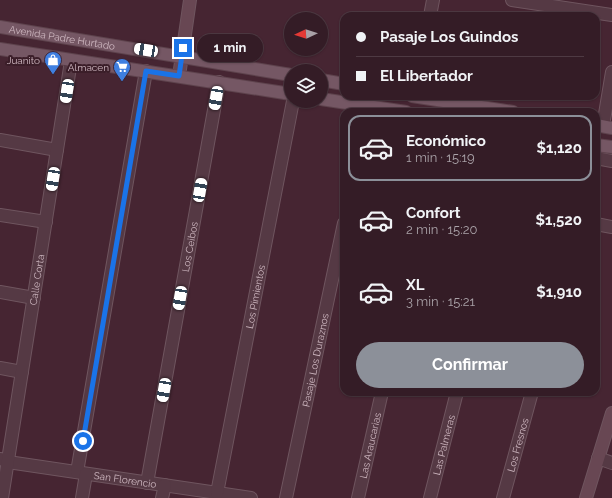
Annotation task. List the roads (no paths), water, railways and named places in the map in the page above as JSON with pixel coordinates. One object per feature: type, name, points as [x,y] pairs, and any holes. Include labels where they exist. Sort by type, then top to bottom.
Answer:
[{"type":"main road","points":[[179,76],[190,0]]},
{"type":"main road","name":"Avenida Padre Hurtado","points":[[0,27],[284,74]]},
{"type":"main road","points":[[0,49],[284,93]]},
{"type":"main road","points":[[328,81],[340,83]]},
{"type":"main road","points":[[328,100],[363,108]]},
{"type":"main road","points":[[440,100],[489,108]]},
{"type":"main road","points":[[600,146],[612,147]]},
{"type":"main road","points":[[586,498],[612,413]]},
{"type":"street","points":[[430,12],[432,0]]},
{"type":"street","points":[[512,0],[592,12]]},
{"type":"street","points":[[600,13],[612,15]]},
{"type":"street","name":"Calle Corta","points":[[2,498],[4,460],[22,372],[71,61]]},
{"type":"street","points":[[82,498],[82,473],[146,71]]},
{"type":"street","points":[[604,126],[612,72]]},
{"type":"street","name":"Los Ceibos","points":[[147,482],[219,82]]},
{"type":"street","name":"Los Pimientos","points":[[217,493],[292,108]]},
{"type":"street","points":[[0,140],[57,150]]},
{"type":"street","points":[[600,159],[612,161]]},
{"type":"street","points":[[0,215],[46,222]]},
{"type":"street","points":[[600,224],[612,226]]},
{"type":"street","name":"Pasaje Los Duraznos","points":[[286,498],[340,242]]},
{"type":"street","points":[[0,292],[34,298]]},
{"type":"street","points":[[0,368],[22,372]]},
{"type":"street","name":"Las Araucarias","points":[[358,498],[381,396]]},
{"type":"street","name":"Las Palmeras","points":[[430,498],[456,396]]},
{"type":"street","name":"Los Fresnos","points":[[503,498],[531,396]]},
{"type":"street","points":[[598,458],[612,463]]},
{"type":"street","name":"San Florencio","points":[[4,460],[247,498]]},
{"type":"street","points":[[162,498],[164,485]]},
{"type":"place","name":"Juanito","points":[[53,75]]},
{"type":"place","name":"Almacen","points":[[122,82]]}]
